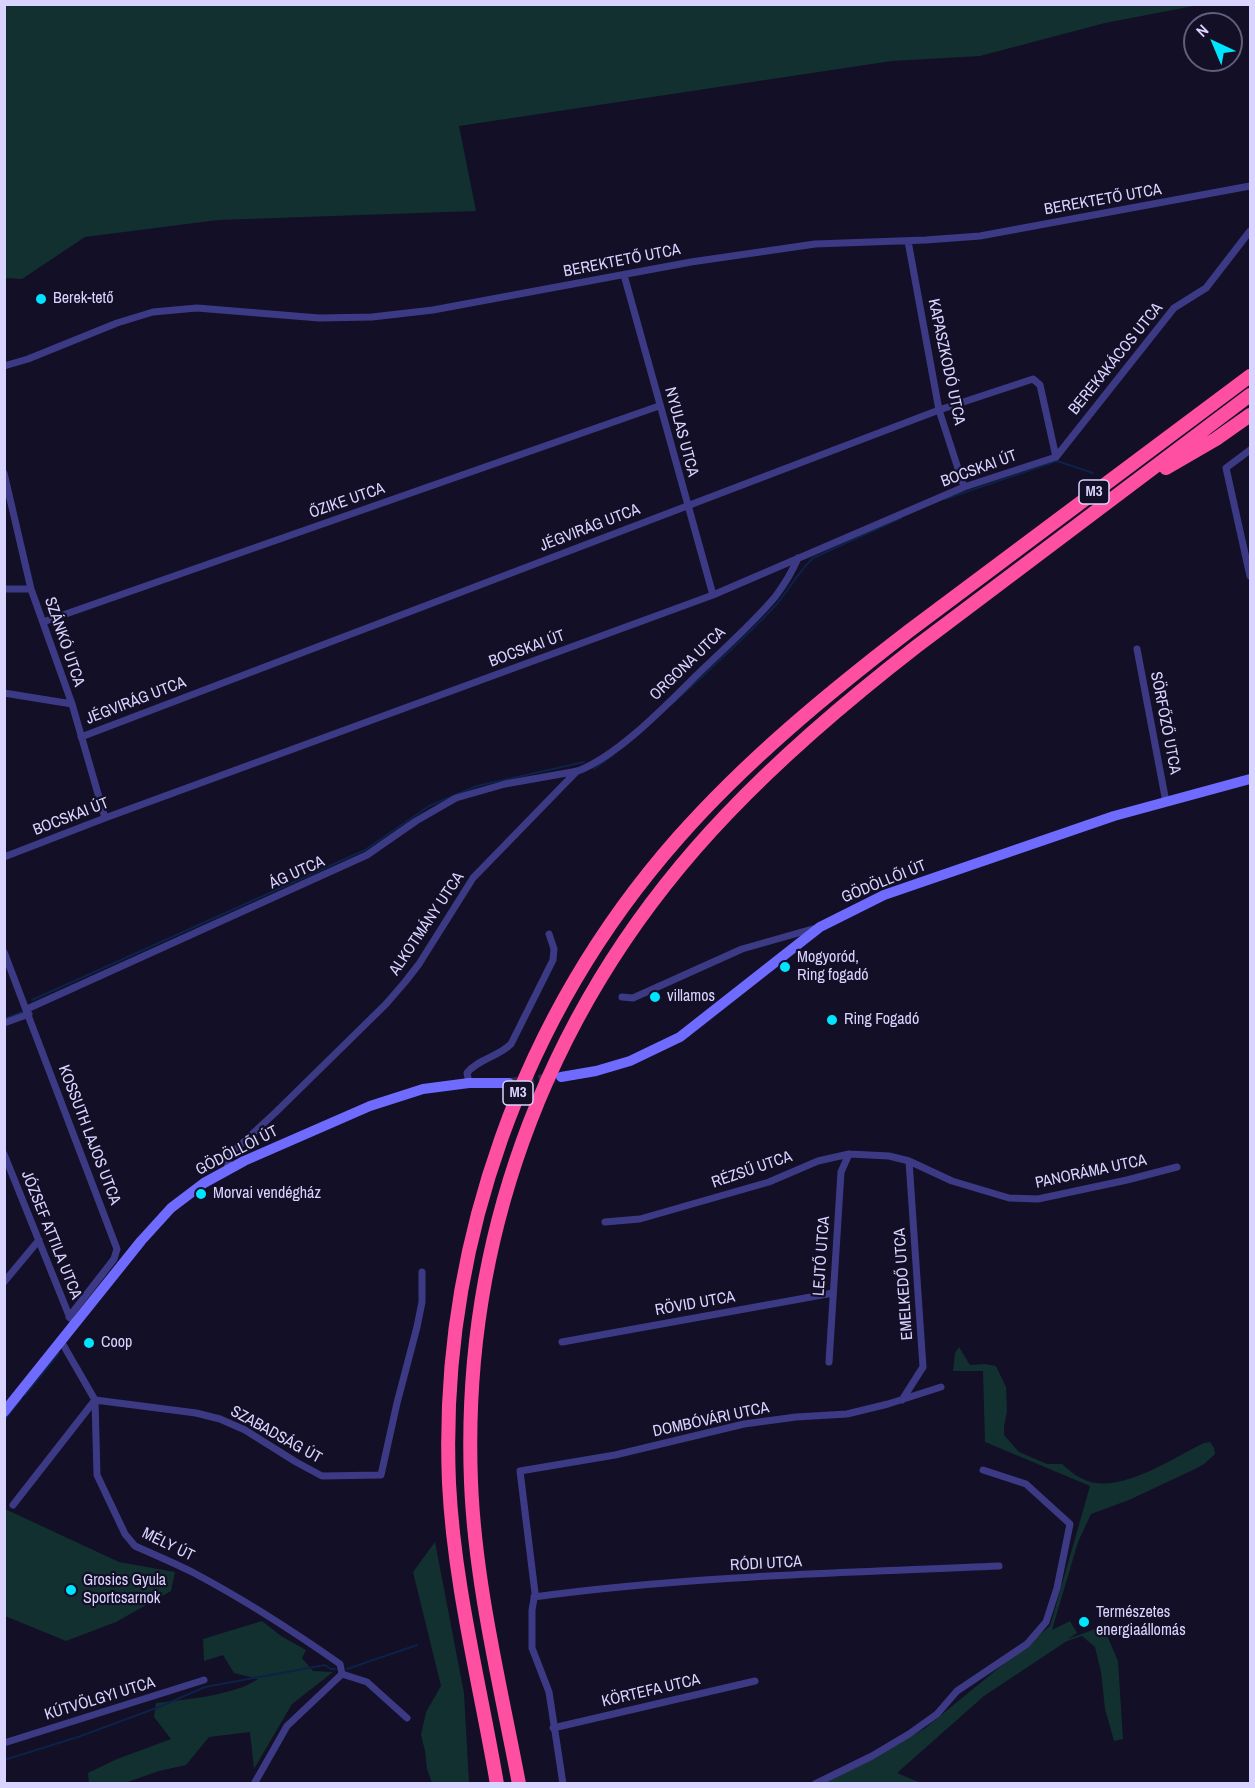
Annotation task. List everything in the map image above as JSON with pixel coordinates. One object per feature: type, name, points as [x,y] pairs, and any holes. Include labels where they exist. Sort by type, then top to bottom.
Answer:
[{"type":"highway","name":"M3","points":[[497,1784],[460,1586],[452,1516],[449,1446],[452,1365],[461,1288],[485,1186],[497,1147],[524,1080],[562,1002],[618,913],[651,870],[711,803],[784,734],[909,631],[1251,376]]},
{"type":"highway","name":"M3","points":[[519,1784],[479,1569],[471,1479],[471,1395],[477,1329],[494,1238],[516,1161],[544,1084],[581,1012],[616,954],[659,893],[724,816],[795,748],[941,627],[1251,395]]},
{"type":"highway","points":[[1112,499],[1216,439],[1251,415]]},
{"type":"main road","name":"GÖDÖLLŐI ÚT","points":[[561,1077],[596,1071],[630,1061],[680,1037],[820,927],[884,895],[1114,816],[1251,779]]},
{"type":"main road","name":"GÖDÖLLŐI ÚT","points":[[4,1412],[61,1341],[71,1321],[165,1214],[186,1195],[227,1169],[370,1106],[423,1089],[469,1083],[509,1083]]},
{"type":"street","name":"BEREKTETŐ UTCA","points":[[4,366],[28,359],[117,323],[153,312],[197,308],[319,318],[372,317],[433,310],[691,262],[814,244],[980,236],[1251,186]]},
{"type":"street","name":"BEREKAKÁCOS UTCA","points":[[1056,457],[1174,308],[1206,288],[1251,231]]},
{"type":"street","name":"KAPASZKODÓ UTCA","points":[[908,241],[939,410],[964,487]]},
{"type":"street","name":"NYULAS UTCA","points":[[624,275],[712,595]]},
{"type":"street","name":"JÉGVIRÁG UTCA","points":[[81,737],[939,410],[1033,379],[1040,385],[1056,457]]},
{"type":"street","name":"ŐZIKE UTCA","points":[[43,622],[659,406]]},
{"type":"street","points":[[1251,450],[1226,468],[1251,576]]},
{"type":"street","name":"BOCSKAI ÚT","points":[[4,857],[712,595],[964,487],[1056,457]]},
{"type":"street","name":"SZÁNKÓ UTCA","points":[[4,473],[31,589],[72,704],[105,818]]},
{"type":"street","name":"ORGONA UTCA","points":[[578,771],[600,760],[628,738],[665,706],[754,620],[775,597],[791,574],[798,558]]},
{"type":"street","points":[[4,589],[31,589]]},
{"type":"street","name":"SÖRFŐZŐ UTCA","points":[[1137,649],[1166,802]]},
{"type":"street","points":[[4,693],[72,704]]},
{"type":"street","name":"ÁG UTCA","points":[[4,1023],[367,855],[416,821],[456,798],[506,784],[578,771]]},
{"type":"street","name":"ALKOTMÁNY UTCA","points":[[227,1169],[229,1157],[237,1148],[386,1004],[430,948],[473,878],[578,771]]},
{"type":"street","points":[[622,997],[633,998],[742,949],[820,927]]},
{"type":"street","points":[[469,1083],[467,1073],[471,1067],[505,1050],[511,1044],[553,960],[554,949],[549,934]]},
{"type":"street","name":"KOSSUTH LAJOS UTCA","points":[[4,952],[117,1249],[114,1259],[71,1321]]},
{"type":"street","name":"JÓZSEF ATTILA UTCA","points":[[4,1154],[71,1321]]},
{"type":"street","name":"RÉZSŰ UTCA","points":[[605,1222],[640,1219],[769,1182],[818,1161],[849,1154],[889,1156],[909,1161]]},
{"type":"street","name":"LEJTŐ UTCA","points":[[829,1362],[841,1172],[849,1154]]},
{"type":"street","name":"PANORÁMA UTCA","points":[[909,1161],[952,1181],[1009,1197],[1025,1199],[1038,1199],[1177,1167]]},
{"type":"street","name":"EMELKEDŐ UTCA","points":[[902,1400],[923,1367],[909,1161]]},
{"type":"street","points":[[4,1282],[39,1240]]},
{"type":"street","name":"SZABADSÁG ÚT","points":[[95,1400],[196,1413],[220,1419],[245,1430],[322,1476],[381,1475],[417,1327],[422,1302],[422,1272]]},
{"type":"street","name":"RÖVID UTCA","points":[[562,1342],[833,1293]]},
{"type":"street","name":"MÉLY ÚT","points":[[61,1341],[95,1400],[97,1475],[129,1541],[135,1546],[192,1572],[300,1636],[340,1664],[342,1674],[367,1682],[407,1718]]},
{"type":"street","name":"DOMBÓVÁRI UTCA","points":[[534,1598],[520,1471],[615,1455],[744,1424],[796,1417],[847,1414],[941,1387]]},
{"type":"street","points":[[13,1505],[95,1400]]},
{"type":"street","points":[[815,1784],[872,1756],[909,1734],[937,1714],[957,1691],[1027,1644],[1046,1622],[1057,1588],[1070,1524],[1026,1484],[983,1470]]},
{"type":"street","name":"RÓDI UTCA","points":[[534,1598],[606,1588],[759,1577],[999,1566]]},
{"type":"street","points":[[534,1598],[532,1648],[549,1692],[563,1784]]},
{"type":"street","points":[[254,1784],[287,1726],[342,1674]]},
{"type":"street","name":"KÚTVÖLGYI UTCA","points":[[4,1743],[204,1680]]},
{"type":"street","name":"KÖRTEFA UTCA","points":[[553,1728],[755,1681]]},
{"type":"green space","points":[[5,4],[1199,5],[1105,23],[980,56],[892,61],[459,126],[476,211],[218,220],[85,237],[22,279],[5,278]]},
{"type":"green space","points":[[959,1347],[970,1365],[996,1366],[1006,1387],[1007,1411],[1004,1435],[1019,1452],[1047,1464],[1062,1464],[1073,1474],[1095,1483],[1110,1483],[1144,1474],[1204,1443],[1210,1442],[1215,1454],[1195,1469],[1129,1500],[1091,1514],[1078,1542],[1052,1630],[1070,1621],[1077,1633],[1068,1639],[1103,1626],[1118,1661],[1123,1739],[1114,1741],[1105,1709],[1101,1672],[1095,1647],[1082,1636],[1067,1641],[984,1696],[897,1773],[921,1783],[822,1784],[924,1729],[1050,1626],[1090,1486],[985,1442],[983,1371],[953,1371],[955,1353]]},
{"type":"green space","points":[[5,1509],[119,1562],[175,1572],[171,1591],[116,1622],[66,1641],[5,1616]]},
{"type":"green space","points":[[435,1542],[464,1693],[469,1783],[432,1783],[421,1735],[426,1712],[441,1686],[413,1572]]},
{"type":"green space","points":[[262,1621],[281,1636],[306,1650],[302,1658],[313,1671],[333,1672],[292,1704],[254,1769],[250,1732],[209,1737],[186,1765],[159,1771],[125,1783],[89,1783],[88,1773],[117,1759],[171,1739],[154,1717],[156,1703],[223,1693],[248,1685],[258,1679],[234,1673],[223,1655],[204,1661],[203,1639]]},
{"type":"waterway","points":[[945,499],[1057,461],[1093,473]]},
{"type":"waterway","points":[[672,704],[776,605],[813,558],[901,518]]},
{"type":"waterway","points":[[594,769],[613,755]]},
{"type":"waterway","points":[[32,1000],[365,850],[429,806],[477,786],[584,762]]},
{"type":"waterway","points":[[4,1019],[22,1012]]},
{"type":"waterway","points":[[25,1395],[59,1353]]},
{"type":"waterway","points":[[4,1421],[21,1399]]},
{"type":"waterway","points":[[347,1669],[417,1645]]},
{"type":"waterway","points":[[4,1760],[78,1737],[205,1687],[325,1665],[335,1669]]},
{"type":"tunnel","points":[[509,1083],[555,1078]]},
{"type":"place","name":"Berek-tető","points":[[41,299]]},
{"type":"place","name":"Mogyoród, Ring fogadó","points":[[785,967]]},
{"type":"place","name":"villamos","points":[[655,997]]},
{"type":"place","name":"Ring Fogadó","points":[[832,1020]]},
{"type":"place","name":"Morvai vendégház","points":[[201,1194]]},
{"type":"place","name":"Coop","points":[[89,1343]]},
{"type":"place","name":"Grosics Gyula Sportcsarnok","points":[[71,1590]]},
{"type":"place","name":"Természetes energiaállomás","points":[[1084,1622]]}]
